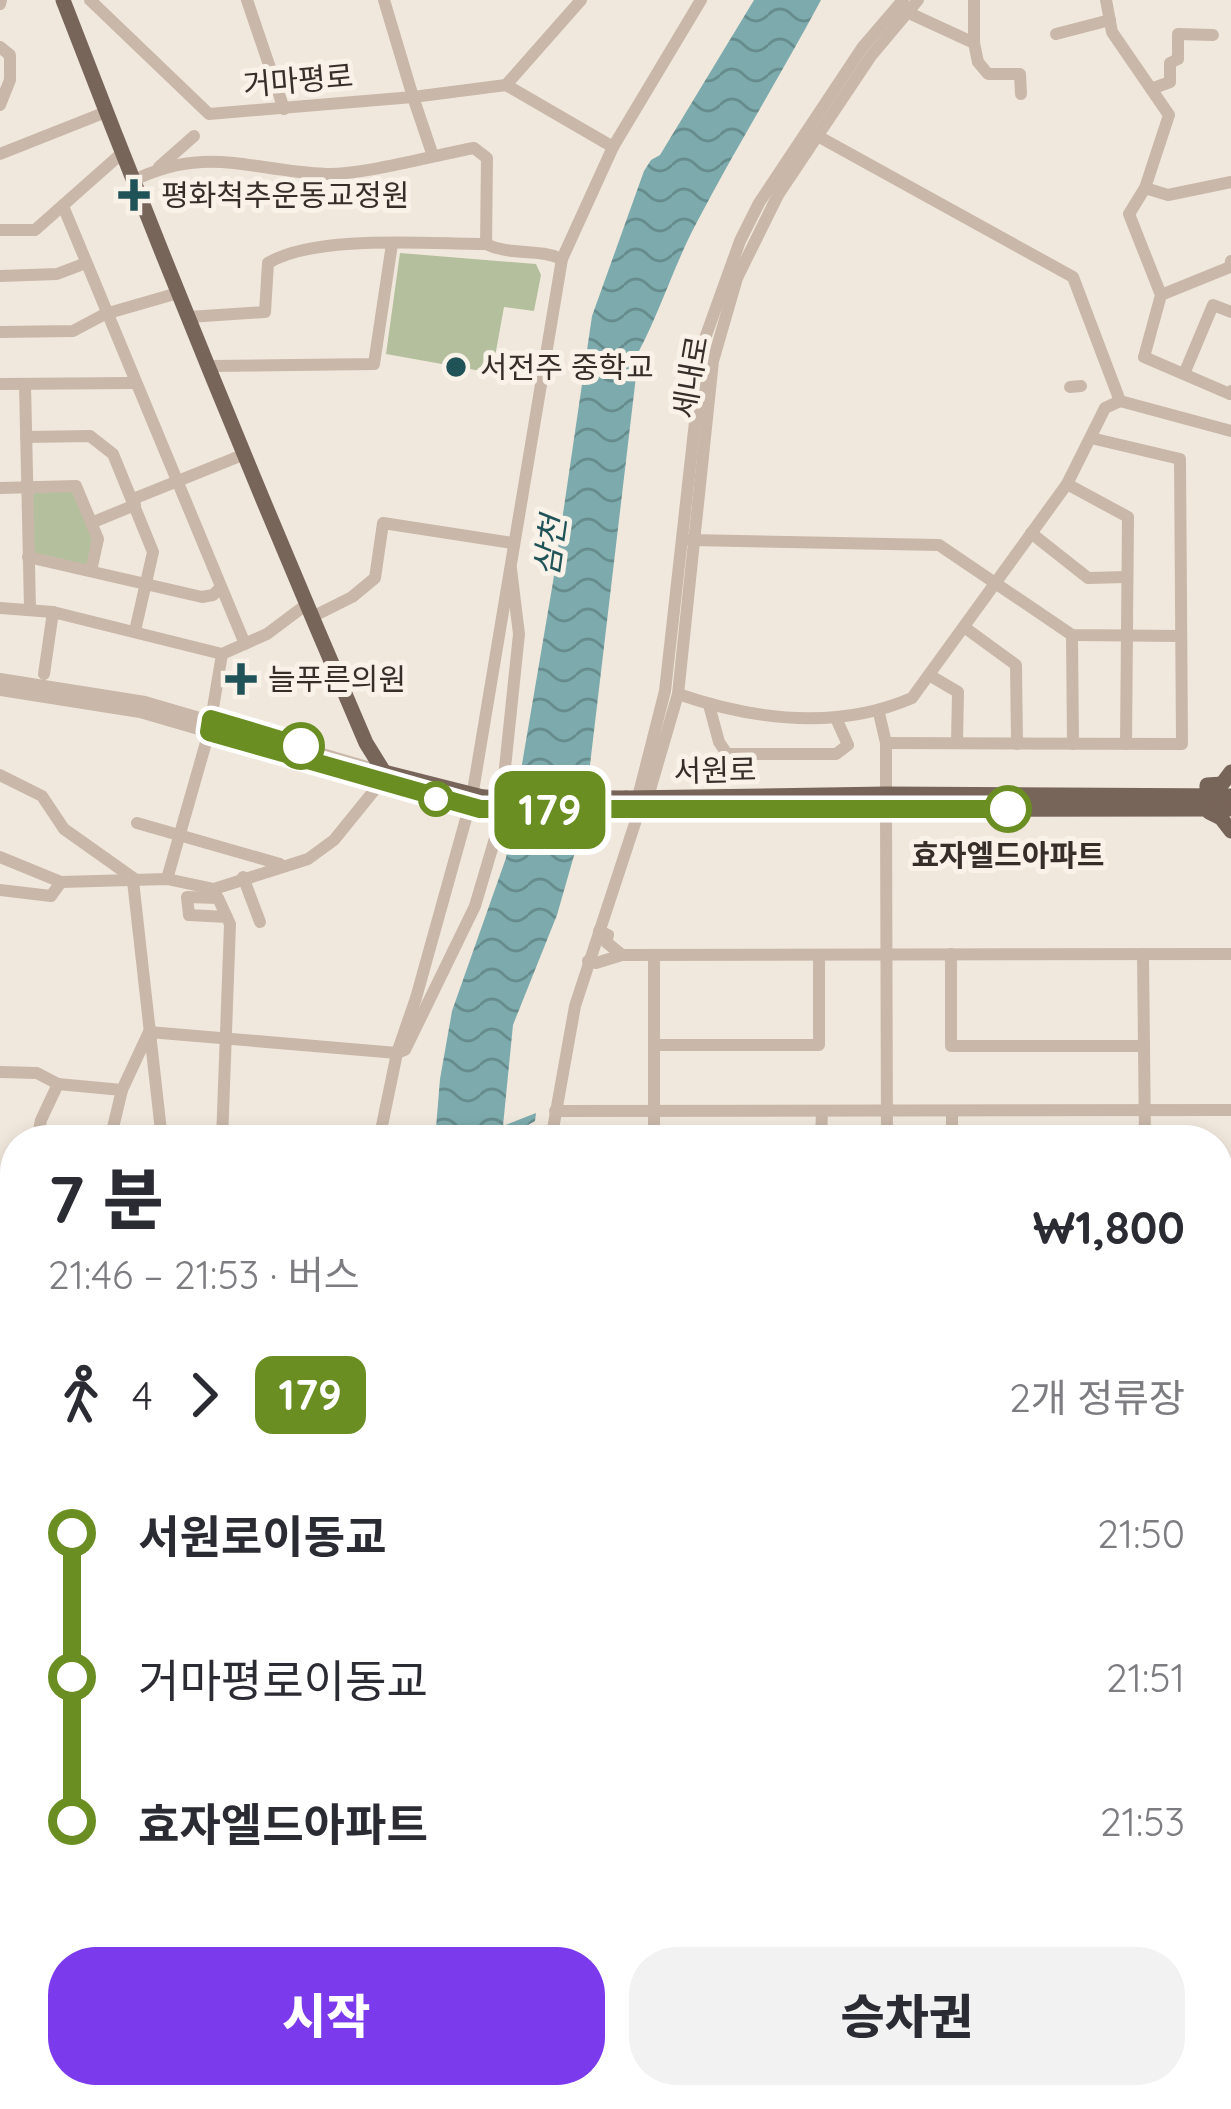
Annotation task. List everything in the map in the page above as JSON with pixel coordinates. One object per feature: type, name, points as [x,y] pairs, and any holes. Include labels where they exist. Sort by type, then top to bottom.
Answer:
[{"type":"main road","points":[[64,0],[132,181],[382,777]]},
{"type":"main road","points":[[1231,772],[1222,784],[1207,785],[1209,815],[1221,818],[1231,831]]},
{"type":"main road","name":"서원로","points":[[382,777],[476,803],[1208,802],[1231,796]]},
{"type":"main road","name":"서원로","points":[[1208,802],[1231,809]]},
{"type":"street","name":"거마평로","points":[[90,0],[209,114],[506,85]]},
{"type":"street","points":[[248,0],[284,109]]},
{"type":"street","points":[[384,0],[433,156]]},
{"type":"street","points":[[581,0],[506,85],[613,147]]},
{"type":"street","points":[[382,1125],[397,1052],[476,803],[508,566],[562,259],[613,147],[701,0]]},
{"type":"street","name":"세내로","points":[[553,1125],[574,1006],[665,691],[712,361],[732,295],[760,225],[862,48],[918,0]]},
{"type":"street","points":[[974,0],[978,62],[988,74],[1020,74],[1021,94]]},
{"type":"street","points":[[1106,0],[1112,32],[1169,115],[1145,188],[1130,214],[1161,295],[1144,357],[1231,391]]},
{"type":"street","points":[[906,6],[974,43]]},
{"type":"street","points":[[1056,34],[1110,20]]},
{"type":"street","points":[[1151,88],[1170,82],[1170,62],[1178,59],[1178,34],[1213,35]]},
{"type":"street","points":[[0,47],[10,55],[12,65],[0,105]]},
{"type":"street","points":[[0,154],[106,112]]},
{"type":"street","points":[[812,134],[1073,277],[1120,401]]},
{"type":"street","points":[[157,169],[194,136]]},
{"type":"street","points":[[132,181],[157,169],[208,158],[329,175],[474,148],[487,158],[486,244]]},
{"type":"street","points":[[0,230],[35,230],[122,153]]},
{"type":"street","points":[[1145,188],[1168,195],[1231,182]]},
{"type":"street","points":[[63,206],[245,644]]},
{"type":"street","points":[[209,366],[374,364],[392,244]]},
{"type":"street","points":[[189,317],[265,312],[268,263],[280,255],[339,245],[486,244],[562,259]]},
{"type":"street","points":[[1161,295],[1230,267],[1231,261]]},
{"type":"street","points":[[0,276],[57,274],[86,262]]},
{"type":"street","points":[[0,332],[73,331],[105,314],[178,293]]},
{"type":"street","points":[[1184,374],[1213,304],[1231,312]]},
{"type":"street","points":[[0,385],[134,382]]},
{"type":"street","points":[[25,384],[30,608]]},
{"type":"street","points":[[678,694],[710,705],[811,720],[879,713],[912,698],[1067,484],[1105,408],[1120,401],[1231,431]]},
{"type":"street","points":[[26,436],[90,436],[113,454],[153,552],[135,631]]},
{"type":"street","points":[[886,743],[1182,745],[1180,459],[1090,438]]},
{"type":"street","points":[[91,523],[245,454]]},
{"type":"street","points":[[1067,484],[1128,518],[1126,744]]},
{"type":"street","points":[[0,488],[76,486],[98,539],[91,571]]},
{"type":"street","points":[[0,608],[53,612],[222,654],[309,611],[352,597],[375,578],[382,523],[512,543]]},
{"type":"street","points":[[1031,533],[1088,578],[1127,578]]},
{"type":"street","points":[[688,540],[939,545],[1072,635],[1181,635]]},
{"type":"street","name":"세내로","points":[[635,803],[678,694],[688,540]]},
{"type":"street","points":[[28,557],[202,597],[220,588]]},
{"type":"street","points":[[149,1033],[405,1050],[461,939],[499,825],[519,634],[514,573],[508,566]]},
{"type":"street","points":[[44,674],[53,612]]},
{"type":"street","points":[[964,627],[1016,665],[1017,744]]},
{"type":"street","points":[[1072,635],[1072,744]]},
{"type":"street","points":[[178,886],[177,834],[210,726],[222,654]]},
{"type":"street","points":[[929,674],[958,692],[957,743]]},
{"type":"street","name":"서원로","points":[[0,680],[108,695],[382,777]]},
{"type":"street","name":"서원로","points":[[0,691],[210,726],[351,762],[382,777]]},
{"type":"street","points":[[710,705],[719,742],[727,754],[836,754],[848,745],[836,718]]},
{"type":"street","points":[[879,713],[886,743],[886,1125]]},
{"type":"street","points":[[351,762],[366,743]]},
{"type":"street","points":[[0,776],[42,796],[64,830],[135,881],[160,1125]]},
{"type":"street","points":[[0,857],[61,882],[135,881],[214,889],[308,860],[334,840],[382,777]]},
{"type":"street","points":[[137,823],[285,866]]},
{"type":"street","points":[[244,877],[260,922]]},
{"type":"street","points":[[0,890],[51,896],[61,882]]},
{"type":"street","points":[[178,886],[218,898],[227,917],[223,1125]]},
{"type":"street","points":[[599,931],[608,935],[607,942],[622,955]]},
{"type":"street","points":[[951,954],[951,1046],[1143,1046]]},
{"type":"street","points":[[1143,954],[1144,1125]]},
{"type":"street","points":[[588,962],[622,955],[1231,954]]},
{"type":"street","points":[[654,956],[655,1125]]},
{"type":"street","points":[[655,1045],[819,1045],[820,957]]},
{"type":"street","points":[[114,1125],[122,1090],[149,1033]]},
{"type":"street","points":[[0,1072],[37,1072],[58,1084],[122,1090]]},
{"type":"street","points":[[39,1125],[58,1084]]},
{"type":"street","points":[[555,1112],[1231,1110]]},
{"type":"street","points":[[822,1112],[822,1125]]},
{"type":"street","points":[[952,1112],[952,1125]]},
{"type":"green space","points":[[400,253],[536,264],[541,275],[534,311],[504,307],[492,373],[386,354]]},
{"type":"green space","points":[[76,486],[98,539],[91,571],[28,557],[27,488]]},
{"type":"water","points":[[754,0],[821,0],[697,222],[639,351],[583,824],[557,915],[513,1025],[503,1125],[436,1125],[452,1011],[506,858],[592,316],[644,171],[660,155]]},
{"type":"water","points":[[536,1113],[528,1125],[506,1125]]},
{"type":"pier","points":[[592,783],[589,825],[505,825],[511,784]]},
{"type":"bus line","name":"179","points":[[301,746],[211,719],[209,732],[469,808],[1008,809]]},
{"type":"place","name":"평화척추운동교정원","points":[[134,195]]},
{"type":"place","name":"서전주 중학교","points":[[456,367]]},
{"type":"place","name":"늘푸른의원","points":[[241,679]]},
{"type":"place","name":"효자엘드아파트","points":[[1008,809]]},
{"type":"water label","name":"삼천","points":[[549,546]]}]
